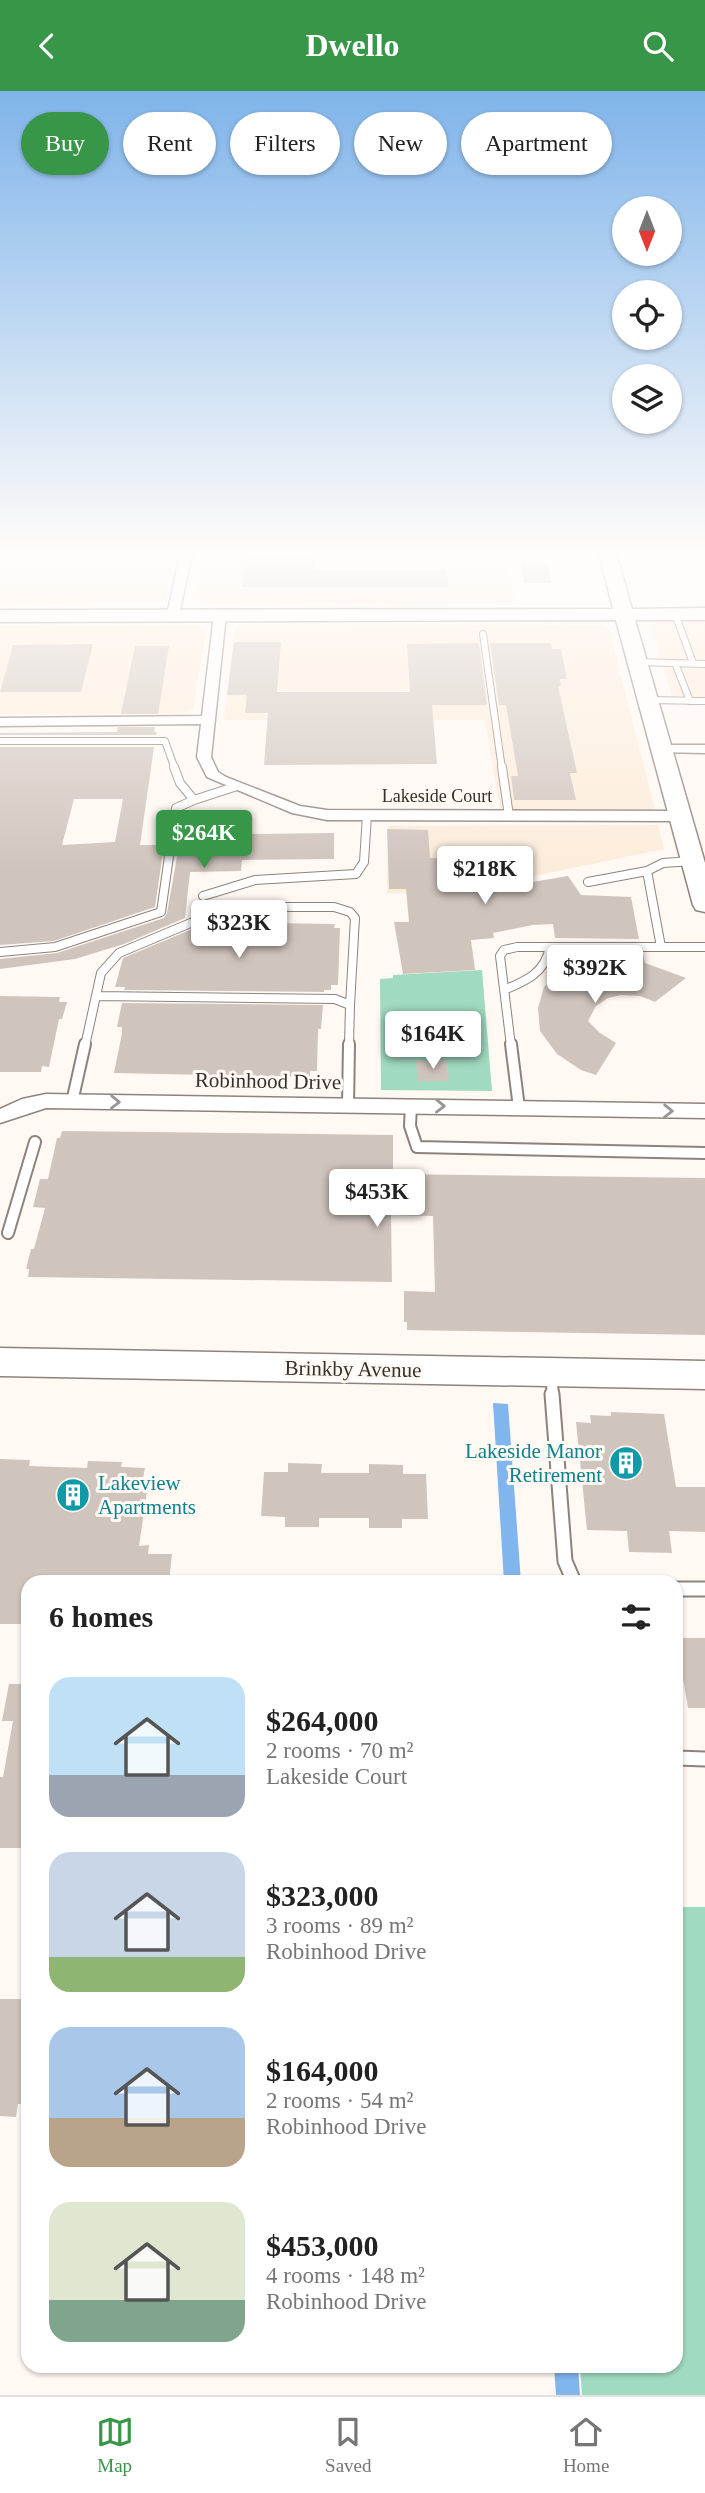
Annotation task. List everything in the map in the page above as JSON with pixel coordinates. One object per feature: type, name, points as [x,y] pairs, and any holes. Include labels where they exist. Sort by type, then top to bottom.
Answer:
[{"type":"main road","points":[[637,657],[679,816],[693,848],[705,905]]},
{"type":"main road","name":"Brinkby Avenue","points":[[0,1362],[705,1375]]},
{"type":"street","points":[[0,722],[208,720],[215,657]]},
{"type":"street","name":"Lakeside Court","points":[[208,720],[204,757],[206,766],[221,780],[311,813],[679,816]]},
{"type":"street","points":[[661,749],[705,749]]},
{"type":"street","name":"Robinhood Drive","points":[[0,1116],[29,1104],[72,1101],[705,1111]]},
{"type":"lane","points":[[486,657],[509,816]]},
{"type":"lane","points":[[691,657],[693,663]]},
{"type":"lane","points":[[638,662],[705,664]]},
{"type":"lane","points":[[675,663],[690,701]]},
{"type":"lane","points":[[648,700],[705,701]]},
{"type":"lane","points":[[0,741],[165,741],[180,783],[194,800]]},
{"type":"lane","points":[[0,952],[55,947],[161,912],[176,808],[237,786]]},
{"type":"lane","points":[[203,896],[255,880],[356,874],[364,862],[367,815]]},
{"type":"lane","points":[[588,883],[647,871],[654,866],[674,861],[693,848]]},
{"type":"lane","points":[[647,871],[661,947]]},
{"type":"lane","points":[[72,1101],[101,973],[119,953],[212,914],[243,907],[334,907],[350,912],[355,918],[348,1105]]},
{"type":"lane","points":[[519,1108],[500,956],[504,950],[517,947],[705,947]]},
{"type":"lane","points":[[505,990],[541,972],[549,958],[550,947]]},
{"type":"lane","points":[[96,996],[335,999],[350,1005]]},
{"type":"lane","points":[[411,1106],[410,1126],[417,1147],[705,1153]]},
{"type":"lane","points":[[8,1233],[35,1142]]},
{"type":"lane","points":[[551,1372],[565,1561],[571,1575]]},
{"type":"lane","points":[[683,1589],[705,1589]]},
{"type":"lane","points":[[683,1758],[705,1759]]},
{"type":"shaded area","points":[[0,657],[202,657],[193,708],[180,713],[0,714]]},
{"type":"shaded area","points":[[232,657],[616,657],[655,809],[500,810],[485,720],[224,720]]},
{"type":"shaded area","points":[[660,657],[705,657],[705,703],[674,703]]},
{"type":"shaded area","points":[[658,825],[664,849],[514,880],[463,894],[387,893],[388,826]]},
{"type":"green space","points":[[482,970],[492,1091],[381,1090],[380,979],[393,978],[393,975]]},
{"type":"green space","points":[[683,1907],[705,1907],[705,2395],[582,2395],[580,2373],[683,2373]]},
{"type":"water","points":[[493,1403],[508,1404],[520,1575],[504,1575]]},
{"type":"water","points":[[554,2373],[578,2373],[580,2395],[556,2395]]},
{"type":"building","points":[[10,657],[90,657],[81,692],[0,692]]},
{"type":"building","points":[[133,657],[167,657],[158,714],[121,714]]},
{"type":"building","points":[[232,657],[280,657],[277,692],[410,692],[408,657],[481,657],[487,705],[432,705],[437,764],[264,765],[268,713],[245,713],[247,695],[227,695]]},
{"type":"building","points":[[492,657],[563,657],[567,679],[560,679],[561,686],[558,686],[577,773],[570,773],[576,800],[514,800],[511,776],[518,776],[506,705],[499,705]]},
{"type":"building","points":[[118,727],[155,727],[154,732],[157,732],[156,735],[0,735],[117,732]]},
{"type":"building","points":[[0,747],[154,747],[140,845],[164,845],[155,907],[54,941],[0,945]],"holes":[[[74,799],[123,799],[115,842],[62,845]]]},
{"type":"building","points":[[245,810],[244,834],[334,833],[334,859],[242,860],[241,871],[190,872],[185,918],[124,944],[75,959],[0,969],[0,959],[57,953],[164,918],[185,812]]},
{"type":"building","points":[[387,829],[428,830],[430,858],[505,858],[509,886],[568,876],[581,895],[631,897],[639,939],[555,938],[553,924],[533,925],[493,933],[494,938],[471,940],[475,970],[403,974],[394,922],[409,922],[406,889],[389,889]]},
{"type":"building","points":[[209,922],[335,924],[334,928],[340,928],[338,985],[331,985],[331,990],[324,992],[124,990],[125,987],[115,987],[123,958]]},
{"type":"building","points":[[643,954],[645,963],[686,978],[655,1002],[640,996],[621,995],[608,998],[596,1006],[588,1021],[616,1043],[596,1075],[581,1070],[557,1054],[540,1031],[538,1008],[544,987],[555,977],[570,970]]},
{"type":"building","points":[[0,996],[60,997],[59,1002],[67,1002],[62,1019],[59,1019],[49,1067],[42,1066],[41,1072],[0,1072]]},
{"type":"building","points":[[122,1003],[323,1005],[321,1029],[318,1029],[317,1071],[310,1071],[310,1077],[114,1073],[122,1033],[122,1027],[117,1027]]},
{"type":"building","points":[[447,1060],[449,1081],[418,1081],[416,1061]]},
{"type":"building","points":[[62,1131],[393,1135],[393,1174],[705,1178],[705,1335],[407,1330],[407,1322],[404,1322],[404,1291],[435,1292],[433,1216],[391,1215],[392,1282],[28,1277],[29,1269],[26,1269],[45,1208],[33,1207],[40,1179],[48,1179],[57,1138],[60,1138]]},
{"type":"building","name":"Lakeside Manor Retirement","points":[[611,1412],[664,1414],[676,1487],[705,1487],[705,1532],[669,1531],[672,1553],[629,1552],[627,1531],[587,1530],[576,1422],[591,1423],[590,1415],[611,1416]]},
{"type":"building","points":[[0,1459],[30,1460],[29,1466],[87,1468],[88,1461],[122,1462],[121,1467],[145,1468],[143,1478],[149,1478],[139,1546],[149,1545],[148,1554],[172,1554],[170,1575],[21,1575],[21,1624],[0,1624]]},
{"type":"building","points":[[288,1463],[322,1464],[321,1473],[369,1473],[369,1464],[403,1465],[403,1474],[426,1474],[428,1519],[402,1519],[402,1528],[369,1528],[369,1518],[319,1518],[319,1527],[285,1527],[285,1517],[261,1516],[264,1472],[288,1472]]},
{"type":"building","points":[[683,1638],[705,1638],[705,1708],[688,1708],[683,1679]]},
{"type":"building","points":[[9,1684],[21,1684],[21,1848],[0,1848],[0,1777],[3,1777],[13,1721],[2,1721]]},
{"type":"building","points":[[0,1999],[21,1999],[21,2104],[18,2104],[16,2117],[0,2116]]},
{"type":"place","name":"Lakeside Manor Retirement","points":[[626,1463]]},
{"type":"place","name":"Lakeview Apartments","points":[[73,1495]]}]
